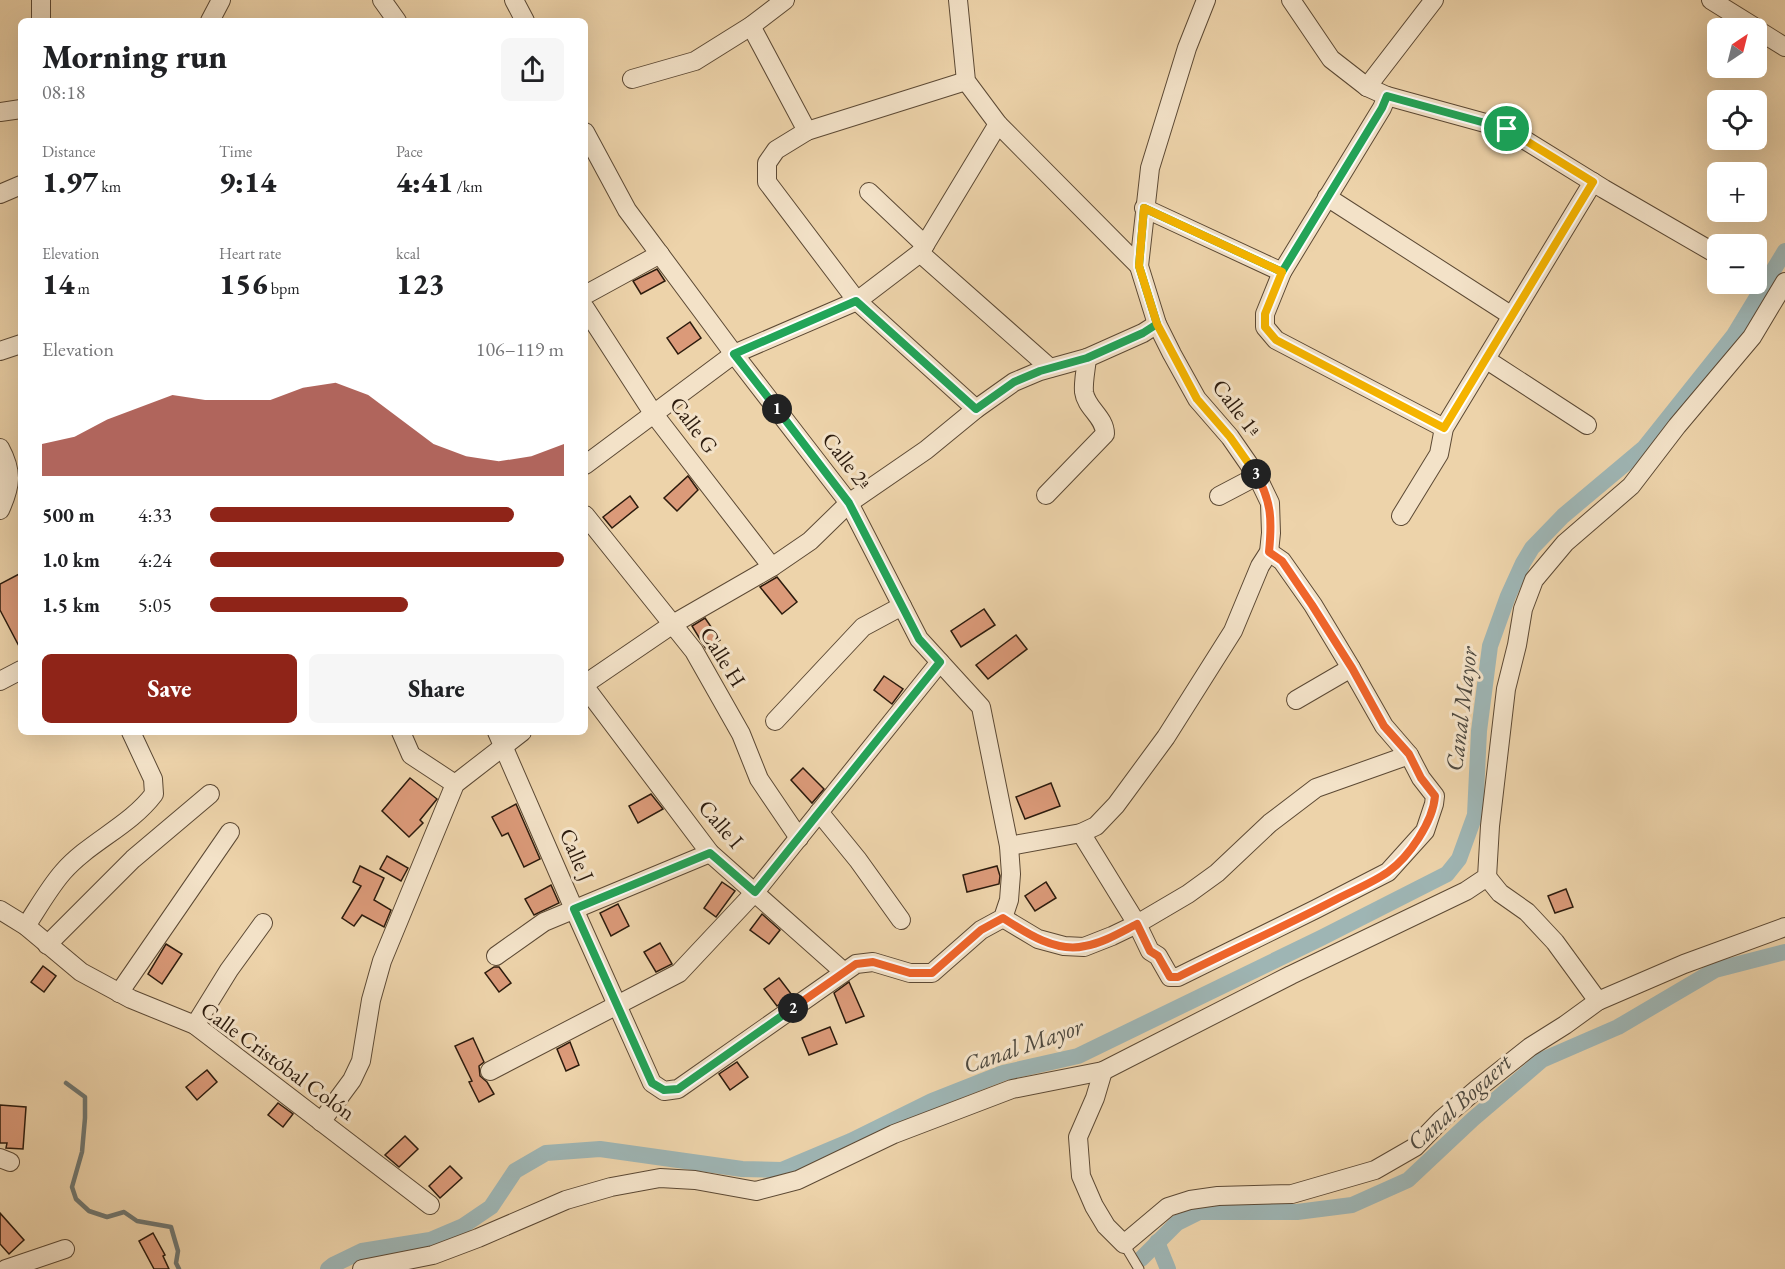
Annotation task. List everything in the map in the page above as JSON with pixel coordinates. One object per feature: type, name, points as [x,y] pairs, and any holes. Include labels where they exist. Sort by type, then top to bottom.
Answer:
[{"type":"street","points":[[41,0],[41,18]]},
{"type":"street","points":[[211,18],[220,0]]},
{"type":"street","points":[[382,0],[395,18]]},
{"type":"street","points":[[514,0],[523,18]]},
{"type":"street","points":[[632,79],[695,61],[751,26],[785,0]]},
{"type":"street","points":[[958,0],[966,81],[998,124],[1139,266]]},
{"type":"street","name":"Calle 1ª","points":[[1009,846],[1081,833],[1096,826],[1116,805],[1166,738],[1233,631],[1260,566],[1269,552],[1271,533],[1269,503],[1257,476],[1230,437],[1197,399],[1157,324],[1139,266],[1150,168],[1187,48],[1206,0]]},
{"type":"street","points":[[1291,0],[1332,59],[1367,87],[1387,96],[1507,129],[1707,249]]},
{"type":"street","points":[[1367,87],[1434,0]]},
{"type":"street","points":[[1711,0],[1739,18]]},
{"type":"street","points":[[751,26],[807,131]]},
{"type":"street","points":[[1767,36],[1785,47]]},
{"type":"street","points":[[966,81],[807,131],[776,150],[767,163],[767,182],[856,301],[976,409]]},
{"type":"street","points":[[1387,96],[1382,108],[1282,272],[1265,314],[1265,327],[1276,340],[1444,428]]},
{"type":"street","points":[[0,112],[18,110]]},
{"type":"street","points":[[588,463],[734,354],[856,301],[923,249],[998,124]]},
{"type":"street","name":"Calle 2ª","points":[[588,138],[627,210],[849,503],[919,639],[981,707],[1009,846],[1011,874],[1009,900],[1003,918]]},
{"type":"street","points":[[1401,516],[1439,454],[1444,428],[1593,182]]},
{"type":"street","points":[[0,194],[18,186]]},
{"type":"street","points":[[869,192],[923,249],[1050,368]]},
{"type":"street","points":[[1327,197],[1512,316]]},
{"type":"street","points":[[1144,208],[1282,272]]},
{"type":"street","points":[[588,293],[660,254]]},
{"type":"street","points":[[1598,1001],[1555,942],[1527,912],[1500,893],[1487,877],[1490,826],[1506,689],[1523,609],[1534,580],[1565,543],[1631,486],[1677,426],[1752,337],[1785,282]]},
{"type":"street","name":"Calle G","points":[[588,313],[653,413],[772,567]]},
{"type":"street","points":[[588,684],[673,624],[772,567],[810,541],[849,503],[926,450],[976,409],[1014,382],[1050,368],[1087,358],[1143,333],[1157,324]]},
{"type":"street","points":[[0,351],[18,345]]},
{"type":"street","points":[[1046,495],[1105,434],[1105,426],[1084,392],[1087,358]]},
{"type":"street","points":[[1487,360],[1587,425]]},
{"type":"street","points":[[0,448],[8,463],[9,486],[0,510]]},
{"type":"street","points":[[1219,496],[1257,476]]},
{"type":"street","name":"Calle H","points":[[588,519],[694,651],[741,734],[759,779],[799,838]]},
{"type":"street","points":[[1081,833],[1137,924],[1150,951],[1158,956],[1170,977],[1178,977],[1388,872],[1425,831],[1435,796],[1421,778],[1409,754],[1384,726],[1352,668],[1293,577],[1282,561],[1269,552]]},
{"type":"street","points":[[775,721],[863,627],[902,606]]},
{"type":"street","points":[[490,1071],[679,973],[755,892],[940,662]]},
{"type":"street","points":[[1296,700],[1352,668]]},
{"type":"street","points":[[0,681],[18,672]]},
{"type":"street","name":"Calle I","points":[[588,690],[710,853],[844,972]]},
{"type":"street","points":[[26,926],[63,872],[145,807],[154,794],[153,779],[131,735]]},
{"type":"street","points":[[402,735],[411,755],[455,783]]},
{"type":"street","points":[[321,1122],[352,1080],[361,1061],[371,1000],[382,962],[455,783],[500,739]]},
{"type":"street","name":"Calle J","points":[[500,739],[652,1083],[664,1090],[678,1089],[844,972]]},
{"type":"street","points":[[844,972],[856,964],[873,962],[910,973],[932,973],[981,930],[1003,918],[1038,939],[1064,946],[1084,947],[1137,924],[1188,894],[1217,873],[1270,823],[1316,788],[1409,754]]},
{"type":"street","points":[[46,945],[133,859],[210,794]]},
{"type":"street","points":[[819,812],[858,860],[901,920]]},
{"type":"street","points":[[119,993],[230,832]]},
{"type":"street","points":[[496,956],[544,922],[710,853]]},
{"type":"street","points":[[362,1269],[433,1255],[566,1200],[611,1187],[660,1178],[695,1180],[756,1191],[798,1180],[894,1134],[1012,1089],[1103,1071],[1300,970],[1466,891],[1487,877]]},
{"type":"street","name":"Calle Cristóbal Colón","points":[[0,910],[26,926],[81,972],[119,993],[195,1025],[430,1205]]},
{"type":"street","points":[[195,1025],[229,970],[263,923]]},
{"type":"street","points":[[1103,1071],[1095,1098],[1078,1137],[1081,1176],[1106,1226],[1124,1245],[1168,1207],[1190,1200],[1218,1196],[1292,1194],[1375,1170],[1415,1147],[1442,1119],[1530,1047],[1598,1001],[1684,964],[1785,927]]},
{"type":"street","points":[[6,1269],[65,1249]]},
{"type":"lane","points":[[1124,1245],[1139,1269]]},
{"type":"building","points":[[657,269],[665,281],[641,294],[633,281]]},
{"type":"building","points":[[690,322],[701,338],[678,354],[667,338]]},
{"type":"building","points":[[688,476],[698,490],[677,511],[664,498]]},
{"type":"building","points":[[630,496],[638,507],[612,528],[603,517]]},
{"type":"building","points":[[18,575],[18,644],[0,610],[0,584]]},
{"type":"building","points":[[777,577],[797,602],[782,614],[760,587]]},
{"type":"building","points":[[984,609],[995,625],[961,647],[951,631]]},
{"type":"building","points":[[705,618],[720,640],[706,649],[692,626]]},
{"type":"building","points":[[1016,635],[1027,649],[988,679],[976,665]]},
{"type":"building","points":[[884,676],[903,689],[892,704],[874,690]]},
{"type":"building","points":[[803,768],[824,789],[812,803],[791,780]]},
{"type":"building","points":[[410,778],[437,799],[420,820],[423,823],[409,837],[382,811]]},
{"type":"building","points":[[1051,783],[1060,806],[1025,819],[1016,797]]},
{"type":"building","points":[[651,794],[663,809],[638,823],[629,806]]},
{"type":"building","points":[[516,804],[540,859],[524,867],[508,833],[502,836],[492,817]]},
{"type":"building","points":[[387,856],[408,868],[401,881],[380,869]]},
{"type":"building","points":[[360,866],[384,878],[374,900],[391,910],[384,927],[362,915],[354,926],[342,918],[361,886],[353,882]]},
{"type":"building","points":[[997,866],[1000,876],[999,884],[967,892],[963,875]]},
{"type":"building","points":[[722,882],[735,891],[716,917],[704,908]]},
{"type":"building","points":[[1046,882],[1056,898],[1035,911],[1025,896]]},
{"type":"building","points":[[551,885],[559,903],[534,915],[525,899]]},
{"type":"building","points":[[1566,889],[1573,907],[1555,913],[1548,896]]},
{"type":"building","points":[[618,904],[629,926],[611,936],[600,913]]},
{"type":"building","points":[[762,914],[780,930],[769,944],[750,930]]},
{"type":"building","points":[[660,943],[672,964],[656,972],[644,952]]},
{"type":"building","points":[[166,944],[182,954],[162,984],[148,974]]},
{"type":"building","points":[[43,966],[56,976],[44,992],[31,982]]},
{"type":"building","points":[[494,967],[499,967],[511,983],[499,992],[485,973]]},
{"type":"building","points":[[779,978],[792,995],[777,1006],[764,989]]},
{"type":"building","points":[[849,982],[864,1016],[846,1023],[834,993]]},
{"type":"building","points":[[830,1027],[837,1044],[809,1055],[802,1038]]},
{"type":"building","points":[[473,1038],[484,1062],[479,1066],[480,1076],[487,1082],[494,1094],[479,1102],[469,1082],[472,1081],[455,1046]]},
{"type":"building","points":[[570,1042],[579,1065],[566,1071],[557,1049]]},
{"type":"building","points":[[737,1062],[748,1077],[730,1090],[719,1074]]},
{"type":"building","points":[[207,1070],[217,1082],[197,1100],[186,1087]]},
{"type":"building","points":[[278,1103],[293,1114],[283,1127],[268,1115]]},
{"type":"building","points":[[0,1105],[26,1107],[23,1149],[6,1148],[7,1143],[0,1143]]},
{"type":"building","points":[[405,1136],[418,1149],[399,1167],[385,1155]]},
{"type":"building","points":[[450,1166],[462,1178],[440,1198],[429,1186]]},
{"type":"building","points":[[0,1213],[24,1240],[9,1254],[0,1244]]},
{"type":"building","points":[[153,1233],[165,1255],[163,1256],[169,1269],[154,1269],[139,1241]]},
{"type":"waterway","name":"Canal Mayor","points":[[328,1269],[362,1251],[430,1240],[463,1226],[491,1207],[515,1171],[546,1153],[600,1149],[742,1169],[782,1170],[851,1141],[932,1101],[1003,1073],[1078,1056],[1447,874],[1459,859],[1475,815],[1479,731],[1490,646],[1523,563],[1532,548],[1563,516],[1644,448],[1734,335],[1785,251]]},
{"type":"waterway","name":"Canal Bogaert","points":[[1141,1259],[1177,1223],[1199,1212],[1297,1212],[1352,1205],[1408,1180],[1473,1119],[1542,1060],[1618,1027],[1715,970],[1785,952]]},
{"type":"waterway","points":[[66,1083],[85,1097],[82,1152],[72,1187],[76,1199],[89,1211],[107,1217],[124,1212],[137,1221],[171,1227],[178,1251],[176,1263],[179,1269]]},
{"type":"waterway","points":[[1157,1242],[1168,1269]]},
{"type":"route","points":[[1507,129],[1387,96],[1382,108],[1282,272],[1144,208],[1139,266],[1157,324],[1143,333],[1087,358],[1040,371],[1014,382],[976,409],[856,301],[734,354],[849,503],[919,639],[940,662],[755,892],[710,853],[574,909],[652,1083],[657,1088],[672,1091],[678,1089],[856,964],[873,962],[910,973],[932,973],[981,930],[1003,918],[1038,939],[1064,946],[1084,947],[1137,924],[1150,951],[1158,956],[1170,977],[1178,977],[1388,872],[1415,843],[1425,831],[1435,796],[1421,778],[1409,754],[1384,726],[1352,668],[1293,577],[1282,561],[1269,552],[1271,533],[1269,503],[1257,476],[1230,437],[1197,399],[1157,324],[1146,287],[1139,266],[1144,208],[1213,240],[1282,272],[1265,314],[1265,327],[1276,340],[1444,428],[1593,182],[1507,129]]}]
